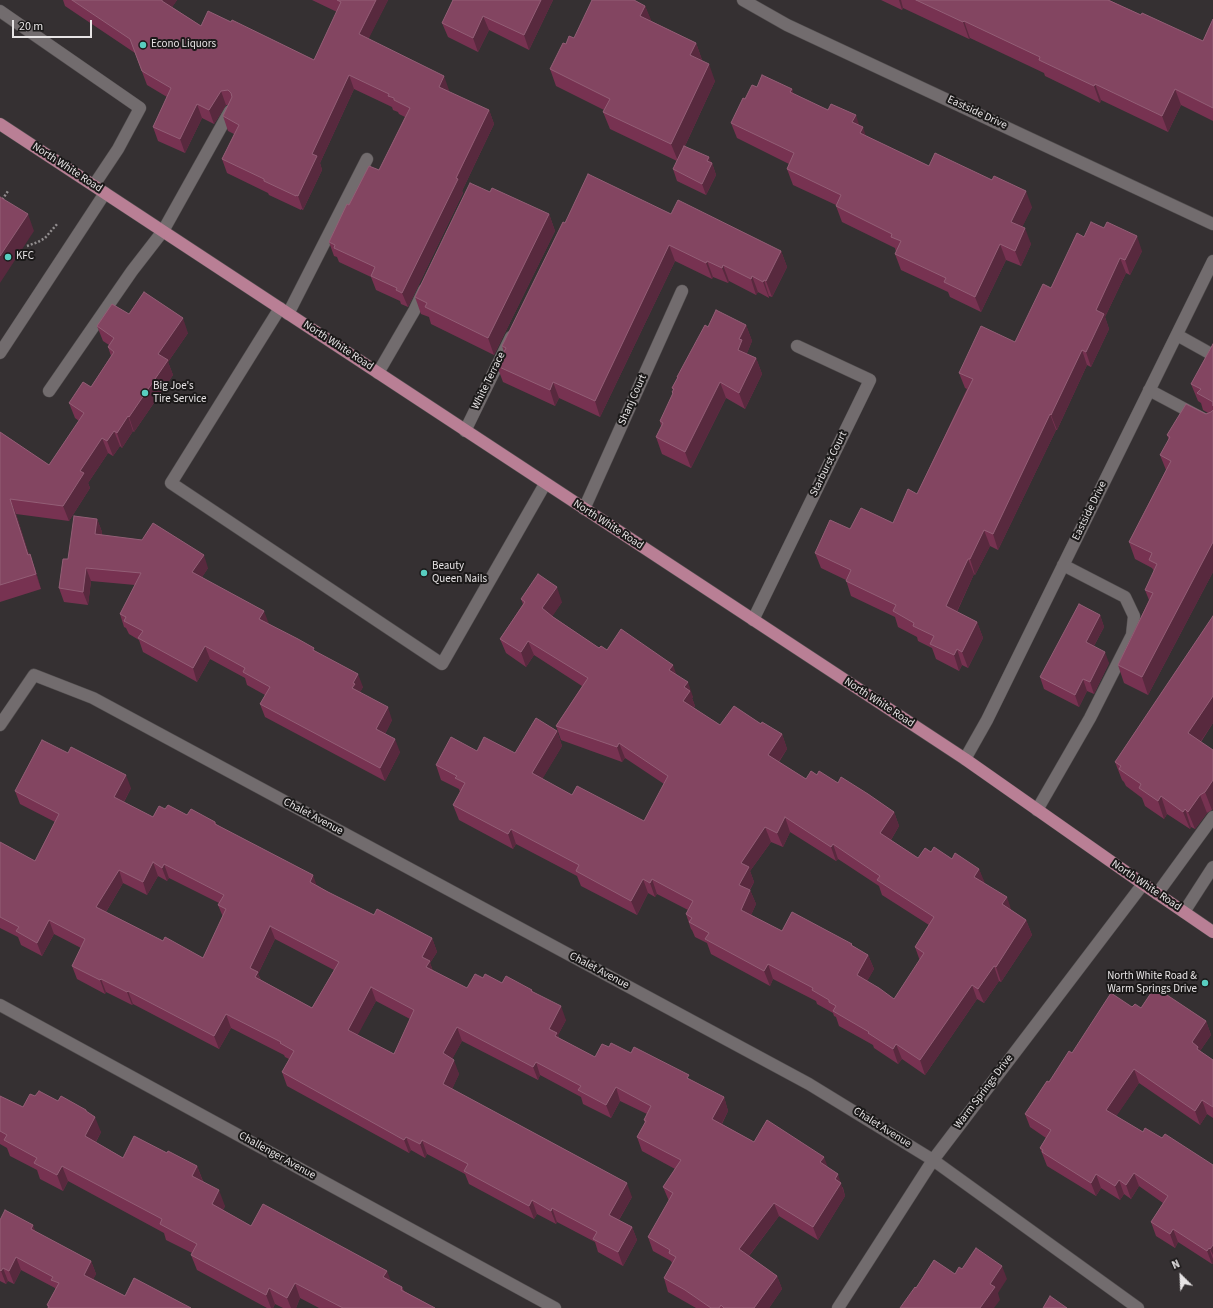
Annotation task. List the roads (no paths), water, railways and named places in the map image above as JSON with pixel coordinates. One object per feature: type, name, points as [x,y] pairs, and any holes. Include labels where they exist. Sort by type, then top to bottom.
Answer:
[{"type":"main road","name":"North White Road","points":[[0,124],[965,759],[1213,932]]},
{"type":"street","name":"Eastside Drive","points":[[743,0],[787,25],[1213,224]]},
{"type":"street","points":[[0,11],[140,108],[118,149],[94,185]]},
{"type":"street","points":[[49,391],[132,271],[163,231],[230,111]]},
{"type":"street","points":[[367,159],[284,311],[171,483],[442,664],[545,484]]},
{"type":"street","points":[[0,353],[105,193]]},
{"type":"street","name":"Eastside Drive","points":[[965,759],[987,720],[1213,261]]},
{"type":"street","points":[[378,373],[414,311],[430,277]]},
{"type":"street","name":"Shanj Court","points":[[584,509],[682,291]]},
{"type":"street","name":"White Terrace","points":[[465,431],[515,329]]},
{"type":"street","points":[[1177,335],[1213,355]]},
{"type":"street","name":"Starburst Court","points":[[753,620],[870,380],[797,346]]},
{"type":"street","points":[[1149,390],[1213,424]]},
{"type":"street","points":[[1037,810],[1090,718],[1132,635],[1134,616],[1125,597],[1063,565]]},
{"type":"street","name":"Chalet Avenue","points":[[0,725],[34,675],[92,698],[809,1084],[933,1160],[1138,1308]]},
{"type":"street","points":[[1157,894],[1213,817]]},
{"type":"street","points":[[1184,912],[1213,867]]},
{"type":"street","name":"Warm Springs Drive","points":[[838,1308],[933,1160],[1143,884]]},
{"type":"street","name":"Challenger Avenue","points":[[0,1004],[555,1308]]},
{"type":"place","name":"Econo Liquors","points":[[143,45]]},
{"type":"place","name":"KFC","points":[[8,257]]},
{"type":"place","name":"Big Joe's Tire Service","points":[[145,393]]},
{"type":"place","name":"Beauty Queen Nails","points":[[424,573]]},
{"type":"place","name":"North White Road & Warm Springs Drive","points":[[1205,983]]}]
